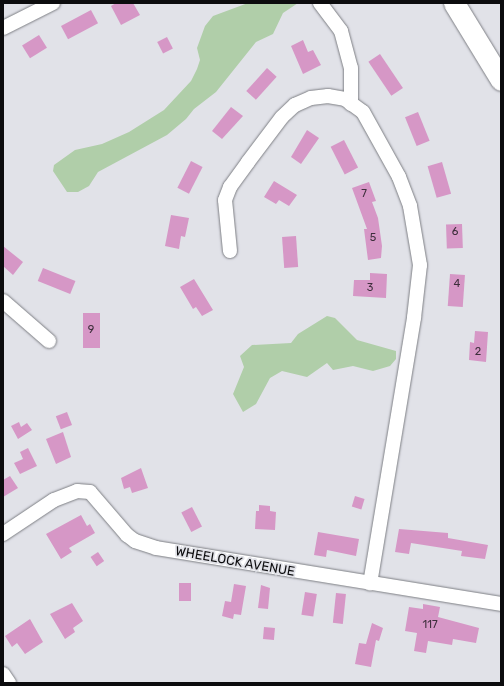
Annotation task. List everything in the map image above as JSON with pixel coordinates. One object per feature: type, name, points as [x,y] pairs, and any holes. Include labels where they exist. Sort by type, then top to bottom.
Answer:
[{"type":"highway","points":[[454,3],[501,80]]},
{"type":"highway","points":[[465,3],[501,73]]},
{"type":"street","points":[[3,28],[53,3]]},
{"type":"street","points":[[320,3],[341,31],[350,68],[351,104]]},
{"type":"street","points":[[230,251],[225,200],[230,187],[282,117],[295,106],[311,98],[328,96],[346,99],[362,112],[398,177],[410,206],[420,265],[414,318],[370,583]]},
{"type":"street","points":[[3,301],[49,341]]},
{"type":"street","name":"WHEELOCK AVENUE","points":[[3,534],[54,500],[76,491],[90,492],[98,498],[120,528],[135,541],[145,546],[269,568],[501,604]]},
{"type":"street","points":[[3,674],[9,683]]},
{"type":"green space","points":[[248,3],[298,3],[283,13],[273,34],[256,42],[216,92],[194,109],[186,119],[167,135],[98,172],[89,186],[78,192],[67,192],[53,171],[54,165],[75,150],[102,144],[129,132],[164,110],[191,81],[197,69],[200,60],[197,48],[205,26],[213,16]]},
{"type":"green space","points":[[327,316],[335,318],[357,340],[396,351],[396,359],[390,366],[373,371],[353,366],[333,370],[327,363],[307,377],[282,371],[270,378],[256,404],[243,412],[233,394],[244,367],[240,356],[252,345],[291,343],[298,334]]},
{"type":"building","points":[[116,3],[133,3],[140,15],[121,25],[111,6]]},
{"type":"building","points":[[91,10],[98,23],[68,39],[61,26]]},
{"type":"building","points":[[39,35],[47,48],[30,58],[22,46]]},
{"type":"building","points":[[167,37],[173,49],[163,54],[157,42]]},
{"type":"building","points":[[303,40],[308,52],[313,50],[321,65],[303,74],[291,46]]},
{"type":"building","points":[[380,54],[403,88],[391,96],[368,62]]},
{"type":"building","points":[[267,68],[277,77],[256,100],[246,91]]},
{"type":"building","points":[[231,107],[243,116],[222,139],[212,131]]},
{"type":"building","points":[[418,112],[430,141],[417,146],[405,117]]},
{"type":"building","points":[[307,130],[319,138],[301,164],[291,157]]},
{"type":"building","points":[[344,140],[358,168],[345,174],[331,147]]},
{"type":"building","points":[[191,161],[203,167],[189,194],[177,188]]},
{"type":"building","points":[[442,162],[451,194],[437,198],[428,166]]},
{"type":"building","points":[[274,181],[297,195],[289,206],[279,200],[276,204],[264,197]]},
{"type":"building","points":[[369,182],[376,201],[372,202],[378,218],[382,246],[381,258],[368,260],[364,229],[367,229],[352,188]]},
{"type":"building","points":[[171,215],[189,218],[185,237],[181,236],[179,249],[165,246]]},
{"type":"building","points":[[462,224],[463,248],[447,249],[446,225]]},
{"type":"building","points":[[296,236],[298,267],[284,268],[282,237]]},
{"type":"building","points":[[3,246],[23,262],[13,275],[3,266]]},
{"type":"building","points":[[43,268],[75,281],[70,294],[38,281]]},
{"type":"building","points":[[370,273],[387,274],[386,298],[353,296],[354,280],[370,280]]},
{"type":"building","points":[[450,274],[465,275],[463,307],[448,306]]},
{"type":"building","points":[[194,279],[213,310],[202,316],[196,307],[193,309],[180,287]]},
{"type":"building","points":[[83,313],[100,313],[100,348],[83,348]]},
{"type":"building","points":[[475,331],[488,332],[486,362],[469,360],[470,342],[474,343]]},
{"type":"building","points":[[67,412],[72,425],[61,429],[56,416]]},
{"type":"building","points":[[19,422],[21,427],[27,423],[32,430],[18,439],[11,426]]},
{"type":"building","points":[[63,432],[71,457],[56,464],[46,439]]},
{"type":"building","points":[[28,448],[37,466],[20,474],[14,463],[23,459],[20,452]]},
{"type":"building","points":[[141,468],[148,488],[132,493],[130,487],[124,489],[121,478]]},
{"type":"building","points":[[10,476],[18,488],[3,497],[3,480]]},
{"type":"building","points":[[355,496],[365,499],[361,509],[352,507]]},
{"type":"building","points":[[259,505],[270,506],[270,511],[276,512],[275,530],[255,529],[256,511],[259,511]]},
{"type":"building","points":[[192,507],[202,527],[191,532],[181,512]]},
{"type":"building","points":[[81,515],[87,526],[90,524],[95,533],[69,548],[72,552],[61,559],[46,534]]},
{"type":"building","points":[[399,529],[448,533],[448,538],[488,545],[485,559],[461,556],[462,551],[411,543],[409,554],[395,552]]},
{"type":"building","points":[[318,532],[359,539],[356,556],[327,550],[326,557],[314,555]]},
{"type":"building","points":[[98,552],[104,561],[97,566],[91,557]]},
{"type":"building","points":[[179,583],[191,583],[191,601],[179,601]]},
{"type":"building","points":[[234,584],[246,586],[241,615],[234,614],[233,619],[222,616],[225,601],[231,602]]},
{"type":"building","points":[[261,585],[270,588],[268,609],[258,608]]},
{"type":"building","points":[[305,592],[317,594],[313,617],[301,615]]},
{"type":"building","points":[[336,593],[346,594],[343,624],[333,623]]},
{"type":"building","points":[[72,603],[83,621],[73,628],[75,632],[65,639],[50,614]]},
{"type":"building","points":[[423,604],[440,607],[438,617],[479,628],[476,643],[453,639],[452,645],[428,641],[426,653],[414,651],[417,633],[405,631],[409,607],[423,609]]},
{"type":"building","points":[[30,619],[43,642],[25,654],[17,643],[12,647],[5,636]]},
{"type":"building","points":[[372,623],[383,628],[379,641],[376,640],[371,667],[355,664],[359,643],[366,644]]},
{"type":"building","points":[[264,627],[275,628],[274,640],[263,639]]}]
